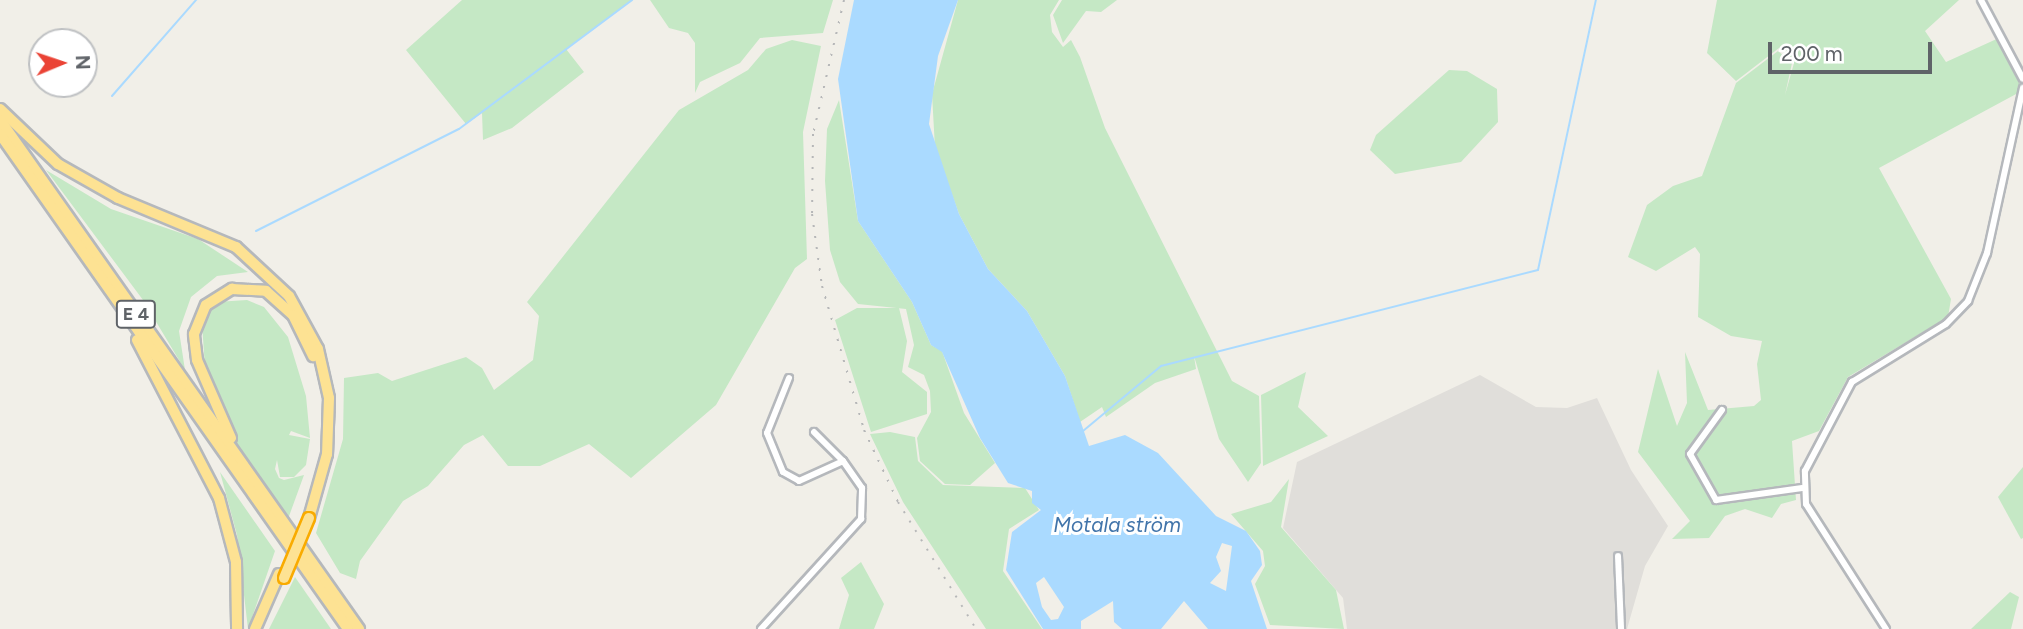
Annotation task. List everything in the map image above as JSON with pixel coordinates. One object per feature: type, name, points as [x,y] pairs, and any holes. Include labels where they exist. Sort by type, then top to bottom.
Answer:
[{"type":"highway","points":[[0,109],[58,164],[118,198],[236,247],[289,296],[318,349],[329,398],[327,454],[263,629]]},
{"type":"highway","name":"E 4","points":[[0,120],[359,629]]},
{"type":"highway","name":"E 4","points":[[0,134],[348,629]]},
{"type":"highway","points":[[98,274],[219,498],[236,562],[237,629]]},
{"type":"highway","points":[[250,475],[206,388],[194,347],[196,322],[206,305],[244,287],[267,291],[286,306],[316,367],[322,439],[306,516]]},
{"type":"highway","points":[[255,629],[282,576]]},
{"type":"street","points":[[1981,0],[2023,79]]},
{"type":"street","points":[[1886,629],[1802,488],[1812,454],[1852,382],[1946,324],[1968,301],[1996,211],[2023,88]]},
{"type":"street","points":[[789,378],[767,433],[783,472],[799,481],[843,461]]},
{"type":"street","points":[[1722,410],[1690,454],[1714,502],[1802,488]]},
{"type":"street","points":[[761,629],[861,519],[862,488],[843,461],[814,432]]},
{"type":"street","points":[[1618,556],[1621,629]]},
{"type":"shaded area","points":[[1480,375],[1536,407],[1567,408],[1597,398],[1631,470],[1668,526],[1645,566],[1627,629],[1347,629],[1343,598],[1283,528],[1297,462]]},
{"type":"green space","points":[[462,0],[632,0],[566,49],[584,72],[512,128],[483,140],[482,113],[466,124],[406,50]]},
{"type":"green space","points":[[650,0],[833,0],[823,33],[760,38],[740,63],[700,82],[695,93],[695,43],[688,33],[669,28]]},
{"type":"green space","points":[[958,0],[1059,0],[1050,15],[1052,32],[1063,47],[1071,40],[1080,57],[1105,128],[1232,381],[1259,396],[1261,463],[1248,482],[1219,439],[1194,356],[1196,369],[1155,383],[1106,417],[1102,407],[1080,422],[1065,376],[1027,311],[988,269],[959,214],[935,148],[932,94]]},
{"type":"green space","points":[[1062,0],[1117,0],[1101,12],[1086,11],[1063,43],[1053,15]]},
{"type":"green space","points":[[1717,0],[1959,0],[1925,31],[1946,62],[2001,37],[2020,85],[2018,93],[1879,168],[1951,299],[1948,317],[1848,377],[1819,431],[1792,441],[1796,500],[1781,504],[1772,518],[1745,509],[1725,516],[1709,538],[1672,539],[1690,521],[1638,452],[1658,369],[1677,426],[1687,403],[1685,352],[1708,410],[1754,406],[1761,400],[1757,364],[1762,341],[1731,336],[1698,317],[1700,254],[1695,247],[1656,271],[1628,257],[1647,205],[1673,186],[1702,176],[1736,83],[1778,51],[1792,63],[1785,95],[1794,63],[1779,48],[1736,81],[1707,53]]},
{"type":"green space","points":[[792,40],[821,46],[803,132],[807,259],[795,268],[716,405],[631,478],[589,444],[540,466],[508,466],[483,435],[464,445],[428,486],[403,501],[360,561],[356,579],[340,573],[316,533],[343,439],[344,378],[378,373],[392,381],[466,357],[482,368],[494,390],[533,360],[539,316],[527,302],[679,110],[748,70],[766,49]]},
{"type":"green space","points":[[1449,70],[1467,71],[1497,89],[1498,122],[1461,162],[1395,174],[1370,150],[1376,135]]},
{"type":"green space","points":[[839,100],[858,221],[912,302],[931,345],[942,351],[964,413],[995,463],[970,485],[945,484],[920,461],[917,438],[931,412],[930,391],[924,375],[908,367],[914,345],[906,309],[858,304],[840,282],[830,250],[825,181],[827,129]]},
{"type":"green space","points":[[46,170],[111,209],[198,239],[248,272],[217,276],[191,297],[179,331],[185,370],[143,300]]},
{"type":"green space","points":[[247,300],[264,307],[288,337],[306,396],[310,438],[291,431],[289,435],[310,439],[306,465],[294,477],[280,477],[277,460],[275,469],[279,478],[284,480],[304,475],[288,519],[236,443],[205,367],[202,324],[216,302]]},
{"type":"green space","points":[[857,308],[899,308],[907,341],[902,372],[927,392],[927,414],[871,432],[835,320]]},
{"type":"green space","points":[[1306,372],[1298,407],[1328,436],[1263,466],[1261,395]]},
{"type":"green space","points":[[890,432],[915,437],[918,461],[943,485],[1025,488],[1039,510],[1009,529],[1003,571],[1042,629],[986,629],[903,502],[870,434]]},
{"type":"green space","points":[[2023,467],[2023,538],[2021,539],[1998,497]]},
{"type":"green space","points":[[220,472],[275,551],[248,629],[237,535]]},
{"type":"green space","points":[[1289,479],[1281,527],[1336,590],[1344,629],[1270,625],[1255,584],[1265,566],[1263,551],[1231,514],[1271,502]]},
{"type":"green space","points":[[861,562],[884,604],[874,629],[839,629],[849,595],[841,578]]},
{"type":"green space","points":[[295,577],[331,629],[269,629]]},
{"type":"green space","points":[[2010,592],[2019,597],[2011,629],[1971,629]]},
{"type":"water","name":"Motala ström","points":[[854,0],[958,0],[938,56],[929,124],[959,214],[988,269],[1027,311],[1065,376],[1089,446],[1125,435],[1158,453],[1216,516],[1246,531],[1260,551],[1262,565],[1251,581],[1267,629],[1208,629],[1184,601],[1161,629],[1122,629],[1114,622],[1113,601],[1081,621],[1081,629],[1043,629],[1006,570],[1012,532],[1041,510],[1032,503],[1032,491],[1008,483],[980,438],[942,352],[931,345],[912,302],[858,221],[838,79]],"holes":[[[1222,543],[1232,546],[1226,591],[1210,583],[1221,571],[1216,557]],[[1044,577],[1064,607],[1058,619],[1051,620],[1042,607],[1036,583]]]},
{"type":"waterway","points":[[112,96],[196,0]]},
{"type":"waterway","points":[[256,231],[459,129],[632,0]]},
{"type":"waterway","points":[[1083,431],[1161,366],[1538,270],[1596,0]]},
{"type":"railway","points":[[844,0],[813,134],[812,214],[822,286],[864,430],[898,502],[976,629]]}]
